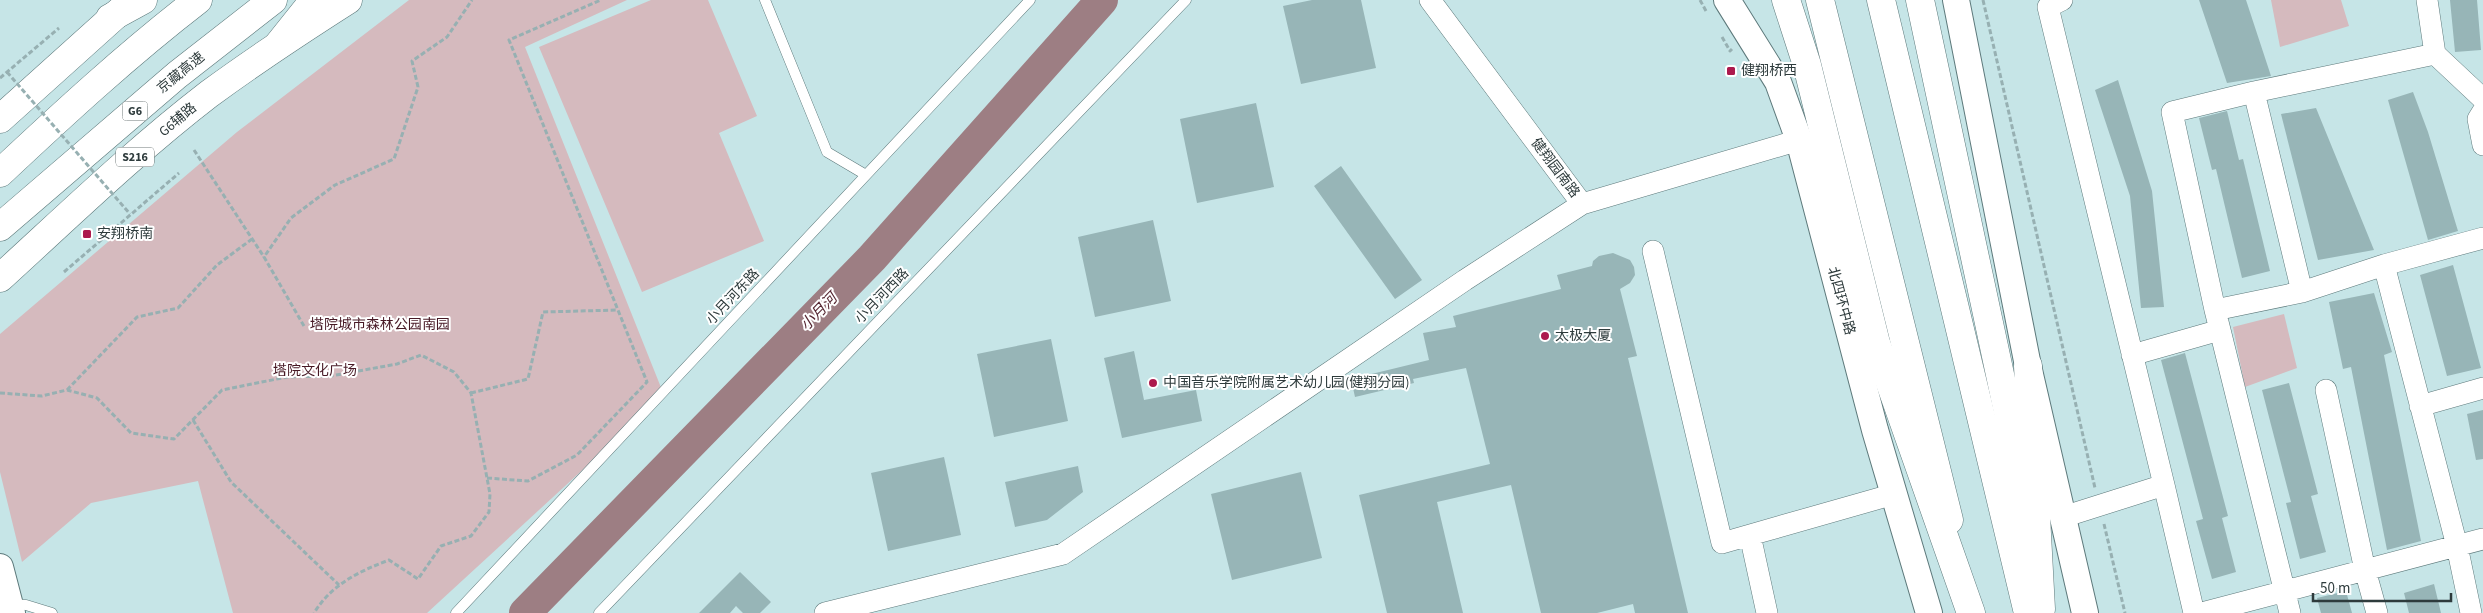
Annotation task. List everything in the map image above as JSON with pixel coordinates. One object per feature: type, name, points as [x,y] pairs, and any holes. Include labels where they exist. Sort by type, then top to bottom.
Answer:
[{"type":"main road","points":[[0,119],[132,0]]},
{"type":"main road","points":[[110,18],[143,0]]},
{"type":"main road","points":[[0,173],[91,88],[145,41],[198,0]]},
{"type":"main road","name":"京藏高速","points":[[0,227],[177,75],[273,0]]},
{"type":"main road","points":[[278,46],[314,0]]},
{"type":"main road","name":"G6辅路","points":[[0,278],[123,166],[208,95],[348,0]]},
{"type":"main road","points":[[1786,0],[1807,66],[1876,342],[1972,613]]},
{"type":"main road","points":[[1820,0],[1972,613]]},
{"type":"main road","points":[[1881,0],[2028,613]]},
{"type":"main road","points":[[1920,0],[2008,412],[2014,552]]},
{"type":"main road","points":[[2028,366],[2041,613]]},
{"type":"street","name":"健翔园南路","points":[[1430,0],[1582,204],[1799,140]]},
{"type":"street","name":"北四环中路","points":[[1727,0],[1778,82],[1799,140],[1894,494],[1929,613]]},
{"type":"street","points":[[1956,0],[2028,366],[2085,613]]},
{"type":"street","points":[[2062,0],[2048,7],[2194,613]]},
{"type":"street","points":[[2427,0],[2435,54],[2483,99]]},
{"type":"street","points":[[2290,613],[2217,320],[2172,112],[2254,92],[2435,54]]},
{"type":"street","points":[[2254,92],[2302,292]]},
{"type":"street","points":[[2483,111],[2478,119],[2483,145]]},
{"type":"street","points":[[825,613],[1063,554],[1465,280],[1582,204]]},
{"type":"street","points":[[2132,355],[2217,320],[2384,265],[2483,238]]},
{"type":"street","points":[[1653,251],[1722,543],[1894,494]]},
{"type":"street","points":[[2384,265],[2457,546],[2471,613]]},
{"type":"street","points":[[2420,406],[2483,388]]},
{"type":"street","points":[[2326,390],[2365,570],[2377,613]]},
{"type":"street","points":[[2063,517],[2164,485]]},
{"type":"street","points":[[1750,535],[1767,613]]},
{"type":"street","points":[[2202,613],[2483,539]]},
{"type":"street","points":[[0,567],[10,609]]},
{"type":"lane","points":[[765,0],[826,152],[866,175]]},
{"type":"lane","name":"小月河东路","points":[[456,613],[1030,0]]},
{"type":"lane","name":"小月河西路","points":[[599,613],[1186,0]]},
{"type":"lane","points":[[10,609],[26,605],[52,613]]},
{"type":"path","points":[[264,257],[291,218],[335,185],[394,159],[418,87],[412,61],[447,37],[472,0]]},
{"type":"path","points":[[487,478],[528,481],[577,455],[647,382],[509,40],[601,0]]},
{"type":"path","points":[[1983,0],[2125,613]]},
{"type":"path","points":[[0,78],[59,28]]},
{"type":"path","points":[[7,72],[130,214]]},
{"type":"path","points":[[194,150],[264,257],[304,326]]},
{"type":"path","points":[[64,272],[179,172]]},
{"type":"path","points":[[67,390],[137,317],[178,308],[217,265],[252,238]]},
{"type":"path","points":[[471,394],[528,379],[543,312],[618,310]]},
{"type":"path","points":[[0,393],[42,396],[67,390],[98,398],[132,433],[174,439],[222,390],[287,377],[331,376],[388,366],[421,355],[454,372],[471,394],[490,494],[489,512],[471,536],[441,546],[418,579],[389,560],[356,573],[324,597],[314,613]]},
{"type":"path","points":[[193,420],[231,482],[339,586]]},
{"type":"green space","name":"塔院城市森林公园南园","points":[[409,0],[627,0],[525,47],[664,395],[427,613],[233,613],[198,481],[91,503],[22,562],[0,472],[0,334],[237,132]]},
{"type":"green space","points":[[651,0],[708,0],[757,116],[719,133],[764,241],[642,292],[539,47]]},
{"type":"green space","points":[[2271,0],[2341,0],[2349,26],[2280,47]]},
{"type":"green space","points":[[2284,314],[2297,368],[2245,387],[2233,327]]},
{"type":"building","points":[[1312,0],[1361,0],[1376,68],[1301,84],[1283,6]]},
{"type":"building","points":[[2199,0],[2246,0],[2271,76],[2227,83]]},
{"type":"building","points":[[2450,0],[2477,0],[2481,50],[2455,52]]},
{"type":"building","points":[[2118,80],[2152,191],[2164,307],[2141,308],[2130,196],[2095,90]]},
{"type":"building","points":[[2413,92],[2428,132],[2458,231],[2428,240],[2388,100]]},
{"type":"building","points":[[1256,103],[1274,187],[1197,203],[1180,119]]},
{"type":"building","points":[[2316,108],[2374,250],[2318,260],[2281,114]]},
{"type":"building","points":[[2227,111],[2239,160],[2243,159],[2270,271],[2242,278],[2216,169],[2212,170],[2199,118]]},
{"type":"building","points":[[1341,166],[1422,280],[1395,299],[1314,186]]},
{"type":"building","points":[[1153,220],[1171,301],[1095,317],[1078,237]]},
{"type":"building","points":[[1613,253],[1630,260],[1634,267],[1635,275],[1630,283],[1620,289],[1637,356],[1628,358],[1688,613],[1635,613],[1633,604],[1597,613],[1541,613],[1511,485],[1437,502],[1463,613],[1387,613],[1359,495],[1490,464],[1466,368],[1413,379],[1414,383],[1355,397],[1351,379],[1429,360],[1423,333],[1456,327],[1453,316],[1561,289],[1557,275],[1592,266],[1593,261],[1599,256]]},
{"type":"building","points":[[2453,265],[2481,368],[2447,376],[2420,275]]},
{"type":"building","points":[[2374,293],[2392,352],[2384,355],[2421,541],[2387,550],[2351,367],[2343,369],[2329,302]]},
{"type":"building","points":[[1051,339],[1068,421],[994,437],[977,354]]},
{"type":"building","points":[[1134,351],[1144,400],[1196,390],[1202,421],[1122,438],[1104,358]]},
{"type":"building","points":[[2185,353],[2228,516],[2222,518],[2236,572],[2212,579],[2196,521],[2203,519],[2161,360]]},
{"type":"building","points":[[2289,383],[2318,494],[2311,496],[2326,552],[2300,559],[2286,503],[2291,502],[2262,390]]},
{"type":"building","points":[[2483,410],[2483,459],[2476,460],[2467,414]]},
{"type":"building","points":[[944,457],[961,535],[888,551],[871,473]]},
{"type":"building","points":[[1078,466],[1083,492],[1047,520],[1015,527],[1005,482]]},
{"type":"building","points":[[1301,472],[1322,558],[1232,580],[1211,494]]},
{"type":"building","points":[[740,572],[771,602],[760,613],[743,613],[736,606],[730,613],[699,613]]},
{"type":"building","points":[[2434,584],[2441,613],[2409,613],[2404,593]]},
{"type":"building","points":[[2346,591],[2352,613],[2321,613],[2317,598]]},
{"type":"waterway","name":"小月河","points":[[525,613],[872,258],[1102,0]]},
{"type":"place","name":"健翔桥西","points":[[1731,71]]},
{"type":"place","name":"安翔桥南","points":[[87,234]]},
{"type":"place","name":"太极大厦","points":[[1545,336]]},
{"type":"place","name":"中国音乐学院附属艺术幼儿园(健翔分园)","points":[[1153,383]]},
{"type":"park label","name":"塔院文化广场","points":[[315,371]]}]
